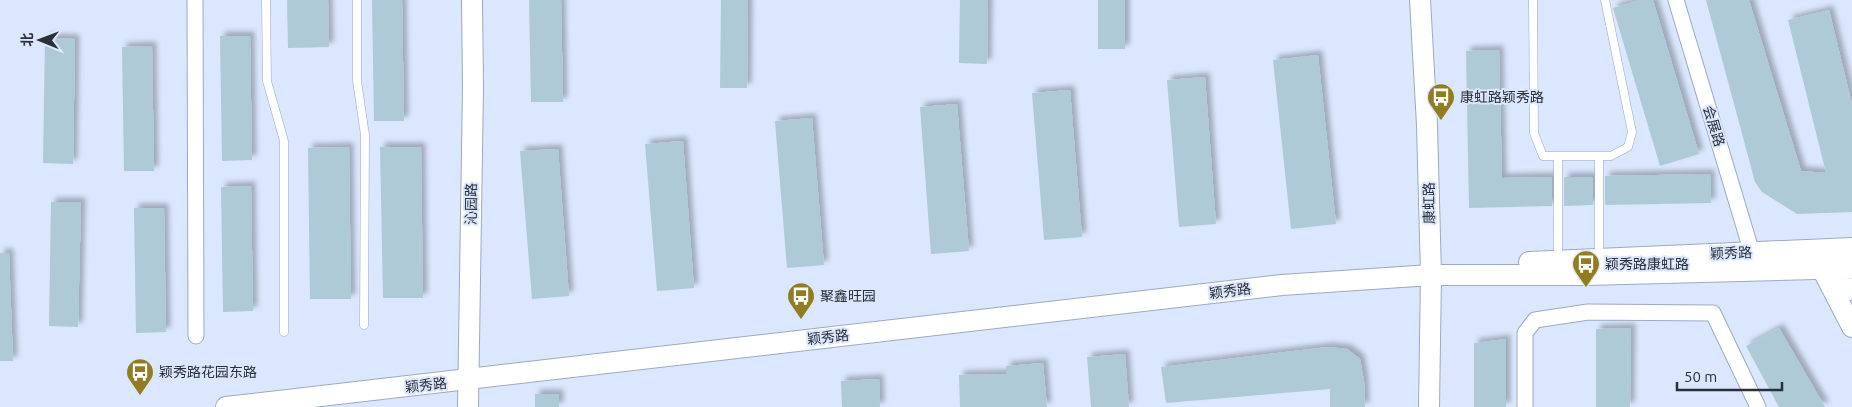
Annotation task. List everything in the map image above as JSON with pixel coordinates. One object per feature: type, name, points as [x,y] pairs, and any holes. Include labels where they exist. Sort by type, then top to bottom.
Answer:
[{"type":"main road","name":"沁园路","points":[[468,407],[473,88],[472,0]]},
{"type":"main road","name":"康虹路","points":[[1420,0],[1427,125],[1431,275],[1429,407]]},
{"type":"main road","name":"颖秀路","points":[[226,407],[1282,285],[1431,275],[1756,272],[1818,259],[1846,248]]},
{"type":"main road","points":[[1846,248],[1846,268],[1852,290]]},
{"type":"main road","name":"颖秀路","points":[[1431,275],[1491,264],[1752,252],[1818,259],[1846,268]]},
{"type":"main road","points":[[1818,259],[1852,328]]},
{"type":"street","points":[[195,0],[196,336]]},
{"type":"street","name":"会展路","points":[[1676,0],[1752,252]]},
{"type":"street","points":[[1524,407],[1525,333],[1535,320],[1588,312],[1713,313],[1758,407]]},
{"type":"lane","points":[[266,0],[267,81],[284,141],[284,332]]},
{"type":"lane","points":[[357,0],[357,82],[364,135],[364,324]]},
{"type":"lane","points":[[1533,0],[1534,133],[1543,156],[1611,156],[1628,147],[1632,132],[1606,0]]},
{"type":"lane","points":[[1558,156],[1558,261]]},
{"type":"lane","points":[[1599,156],[1599,259]]},
{"type":"building","points":[[287,0],[328,0],[329,47],[288,48]]},
{"type":"building","points":[[372,0],[402,0],[404,121],[374,121]]},
{"type":"building","points":[[529,0],[561,0],[563,102],[531,102]]},
{"type":"building","points":[[721,0],[748,0],[747,88],[720,88]]},
{"type":"building","points":[[960,0],[988,0],[987,64],[959,63]]},
{"type":"building","points":[[1098,0],[1125,0],[1125,49],[1098,49]]},
{"type":"building","points":[[1640,0],[1653,0],[1699,154],[1660,166],[1613,8]]},
{"type":"building","points":[[1706,0],[1749,0],[1801,171],[1826,173],[1788,20],[1829,10],[1852,104],[1852,212],[1797,214],[1762,192],[1755,182]]},
{"type":"building","points":[[220,36],[250,36],[252,160],[222,161]]},
{"type":"building","points":[[45,38],[75,39],[73,164],[43,163]]},
{"type":"building","points":[[152,46],[154,171],[124,171],[122,47]]},
{"type":"building","points":[[1499,50],[1502,178],[1552,177],[1552,206],[1469,208],[1466,51]]},
{"type":"building","points":[[1318,55],[1336,224],[1291,229],[1273,60]]},
{"type":"building","points":[[1205,77],[1216,224],[1179,227],[1167,80]]},
{"type":"building","points":[[1070,90],[1082,237],[1044,240],[1032,93]]},
{"type":"building","points":[[957,104],[969,251],[931,254],[920,107]]},
{"type":"building","points":[[812,118],[824,265],[787,268],[775,121]]},
{"type":"building","points":[[683,141],[694,288],[657,291],[645,144]]},
{"type":"building","points":[[349,147],[351,299],[310,299],[308,148]]},
{"type":"building","points":[[380,147],[421,147],[423,298],[383,298]]},
{"type":"building","points":[[558,149],[569,296],[532,299],[520,151]]},
{"type":"building","points":[[1710,174],[1711,203],[1605,205],[1605,176]]},
{"type":"building","points":[[1564,177],[1593,177],[1593,205],[1564,206]]},
{"type":"building","points":[[251,186],[253,311],[223,312],[221,187]]},
{"type":"building","points":[[51,202],[81,202],[78,327],[49,326]]},
{"type":"building","points":[[134,208],[164,208],[166,332],[136,333]]},
{"type":"building","points":[[0,253],[9,253],[13,361],[0,361]]},
{"type":"building","points":[[1631,328],[1630,407],[1596,407],[1596,329]]},
{"type":"building","points":[[1779,328],[1825,407],[1779,407],[1746,346]]},
{"type":"building","points":[[1506,339],[1506,407],[1474,407],[1474,343]]},
{"type":"building","points":[[1328,347],[1347,349],[1360,359],[1364,381],[1365,407],[1330,407],[1330,389],[1166,403],[1161,367]]},
{"type":"building","points":[[1125,354],[1129,407],[1091,407],[1087,357]]},
{"type":"building","points":[[1043,363],[1047,407],[960,407],[959,375],[1006,374],[1006,366]]},
{"type":"building","points":[[879,379],[880,407],[842,407],[841,381]]},
{"type":"building","points":[[535,394],[559,394],[559,407],[535,407]]},
{"type":"place","name":"康虹路颖秀路","points":[[1441,121]]},
{"type":"place","name":"颖秀路康虹路","points":[[1586,288]]},
{"type":"place","name":"聚鑫旺园","points":[[801,320]]},
{"type":"place","name":"颖秀路花园东路","points":[[140,396]]}]
